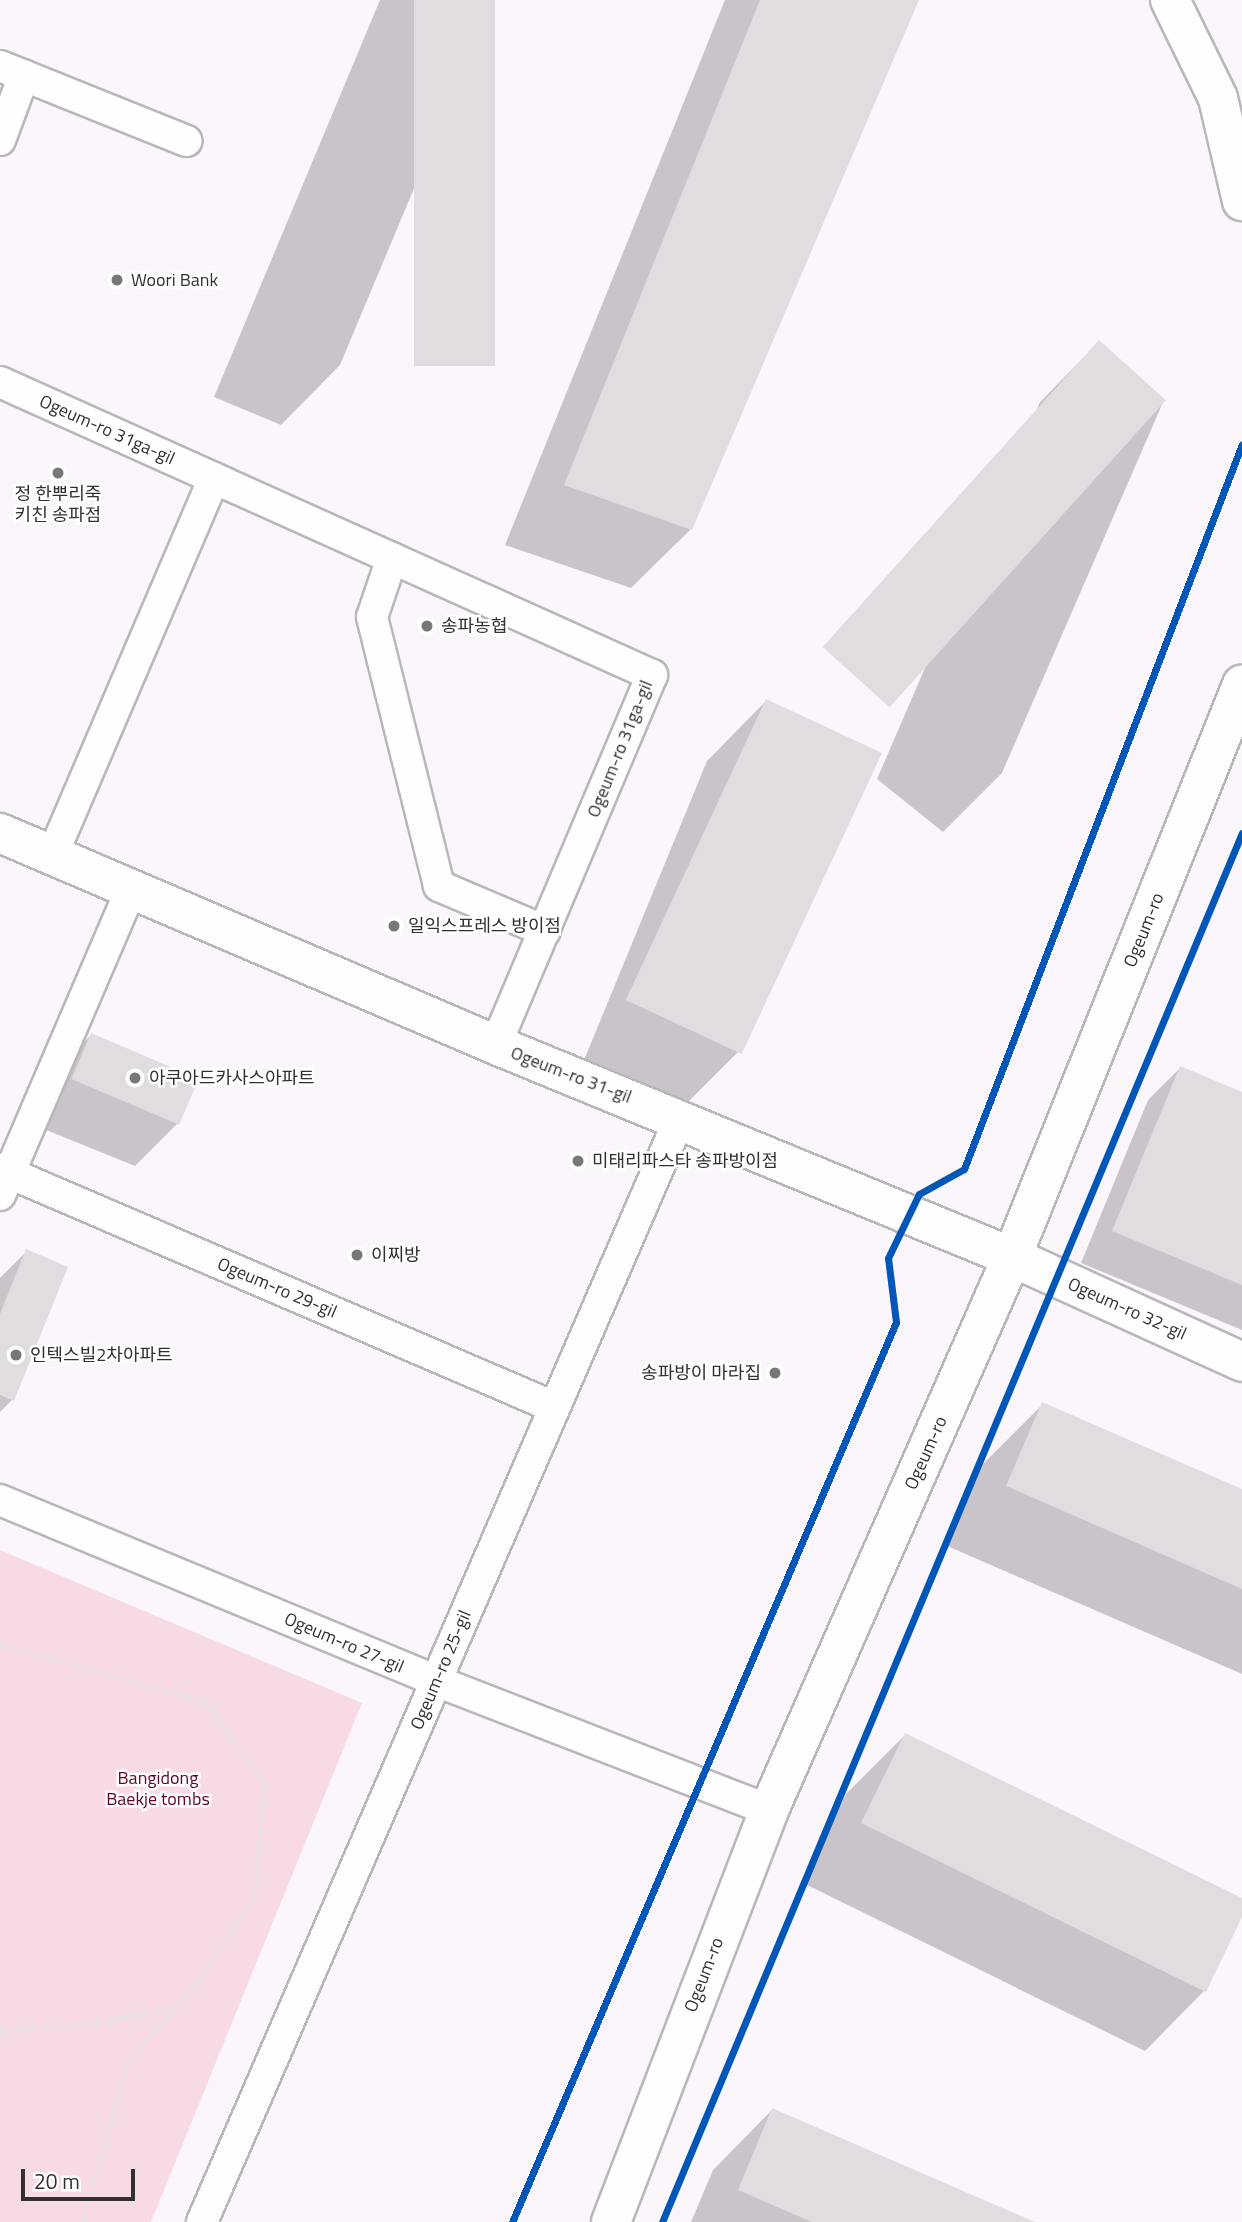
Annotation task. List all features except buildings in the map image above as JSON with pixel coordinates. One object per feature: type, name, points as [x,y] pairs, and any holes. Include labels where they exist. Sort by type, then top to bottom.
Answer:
[{"type":"main road","points":[[1170,0],[1218,98],[1242,201]]},
{"type":"main road","name":"Ogeum-ro","points":[[611,2222],[769,1810],[1012,1257],[1242,685]]},
{"type":"main road","name":"Ogeum-ro 31-gil","points":[[0,833],[496,1045],[680,1118],[1012,1257]]},
{"type":"main road","name":"Ogeum-ro 32-gil","points":[[1012,1257],[1242,1362]]},
{"type":"street","points":[[0,141],[12,71],[187,141]]},
{"type":"street","name":"Ogeum-ro 31ga-gil","points":[[0,382],[652,675],[496,1045]]},
{"type":"street","points":[[52,856],[214,478]]},
{"type":"street","points":[[391,558],[372,617],[439,886],[545,931]]},
{"type":"street","points":[[3,1179],[131,890]]},
{"type":"street","name":"Ogeum-ro 25-gil","points":[[202,2222],[680,1118]]},
{"type":"street","name":"Ogeum-ro 29-gil","points":[[3,1179],[554,1407]]},
{"type":"street","name":"Ogeum-ro 27-gil","points":[[0,1500],[436,1681],[769,1810]]},
{"type":"path","points":[[0,1644],[205,1702],[265,1783],[255,1896],[176,2007],[128,2063],[83,2222]]},
{"type":"path","points":[[2,2030],[96,2023],[176,2007]]},
{"type":"path","points":[[0,2023],[0,2040]]},
{"type":"green space","name":"Bangidong Baekje tombs","points":[[0,1550],[362,1703],[151,2222],[0,2222]]},
{"type":"cycle path","points":[[512,2222],[896,1322],[888,1258],[919,1194],[964,1169],[1242,444]]},
{"type":"cycle path","points":[[662,2222],[1242,833]]},
{"type":"place","name":"Woori Bank","points":[[117,280]]},
{"type":"place","name":"정 한뿌리죽 키친 송파점","points":[[58,473]]},
{"type":"place","name":"송파농협","points":[[427,626]]},
{"type":"place","name":"일익스프레스 방이점","points":[[394,926]]},
{"type":"place","name":"아쿠아드카사스아파트","points":[[135,1078]]},
{"type":"place","name":"미태리파스타 송파방이점","points":[[578,1161]]},
{"type":"place","name":"이찌방","points":[[357,1255]]},
{"type":"place","name":"인텍스빌2차아파트","points":[[16,1355]]},
{"type":"place","name":"송파방이 마라집","points":[[775,1373]]}]
